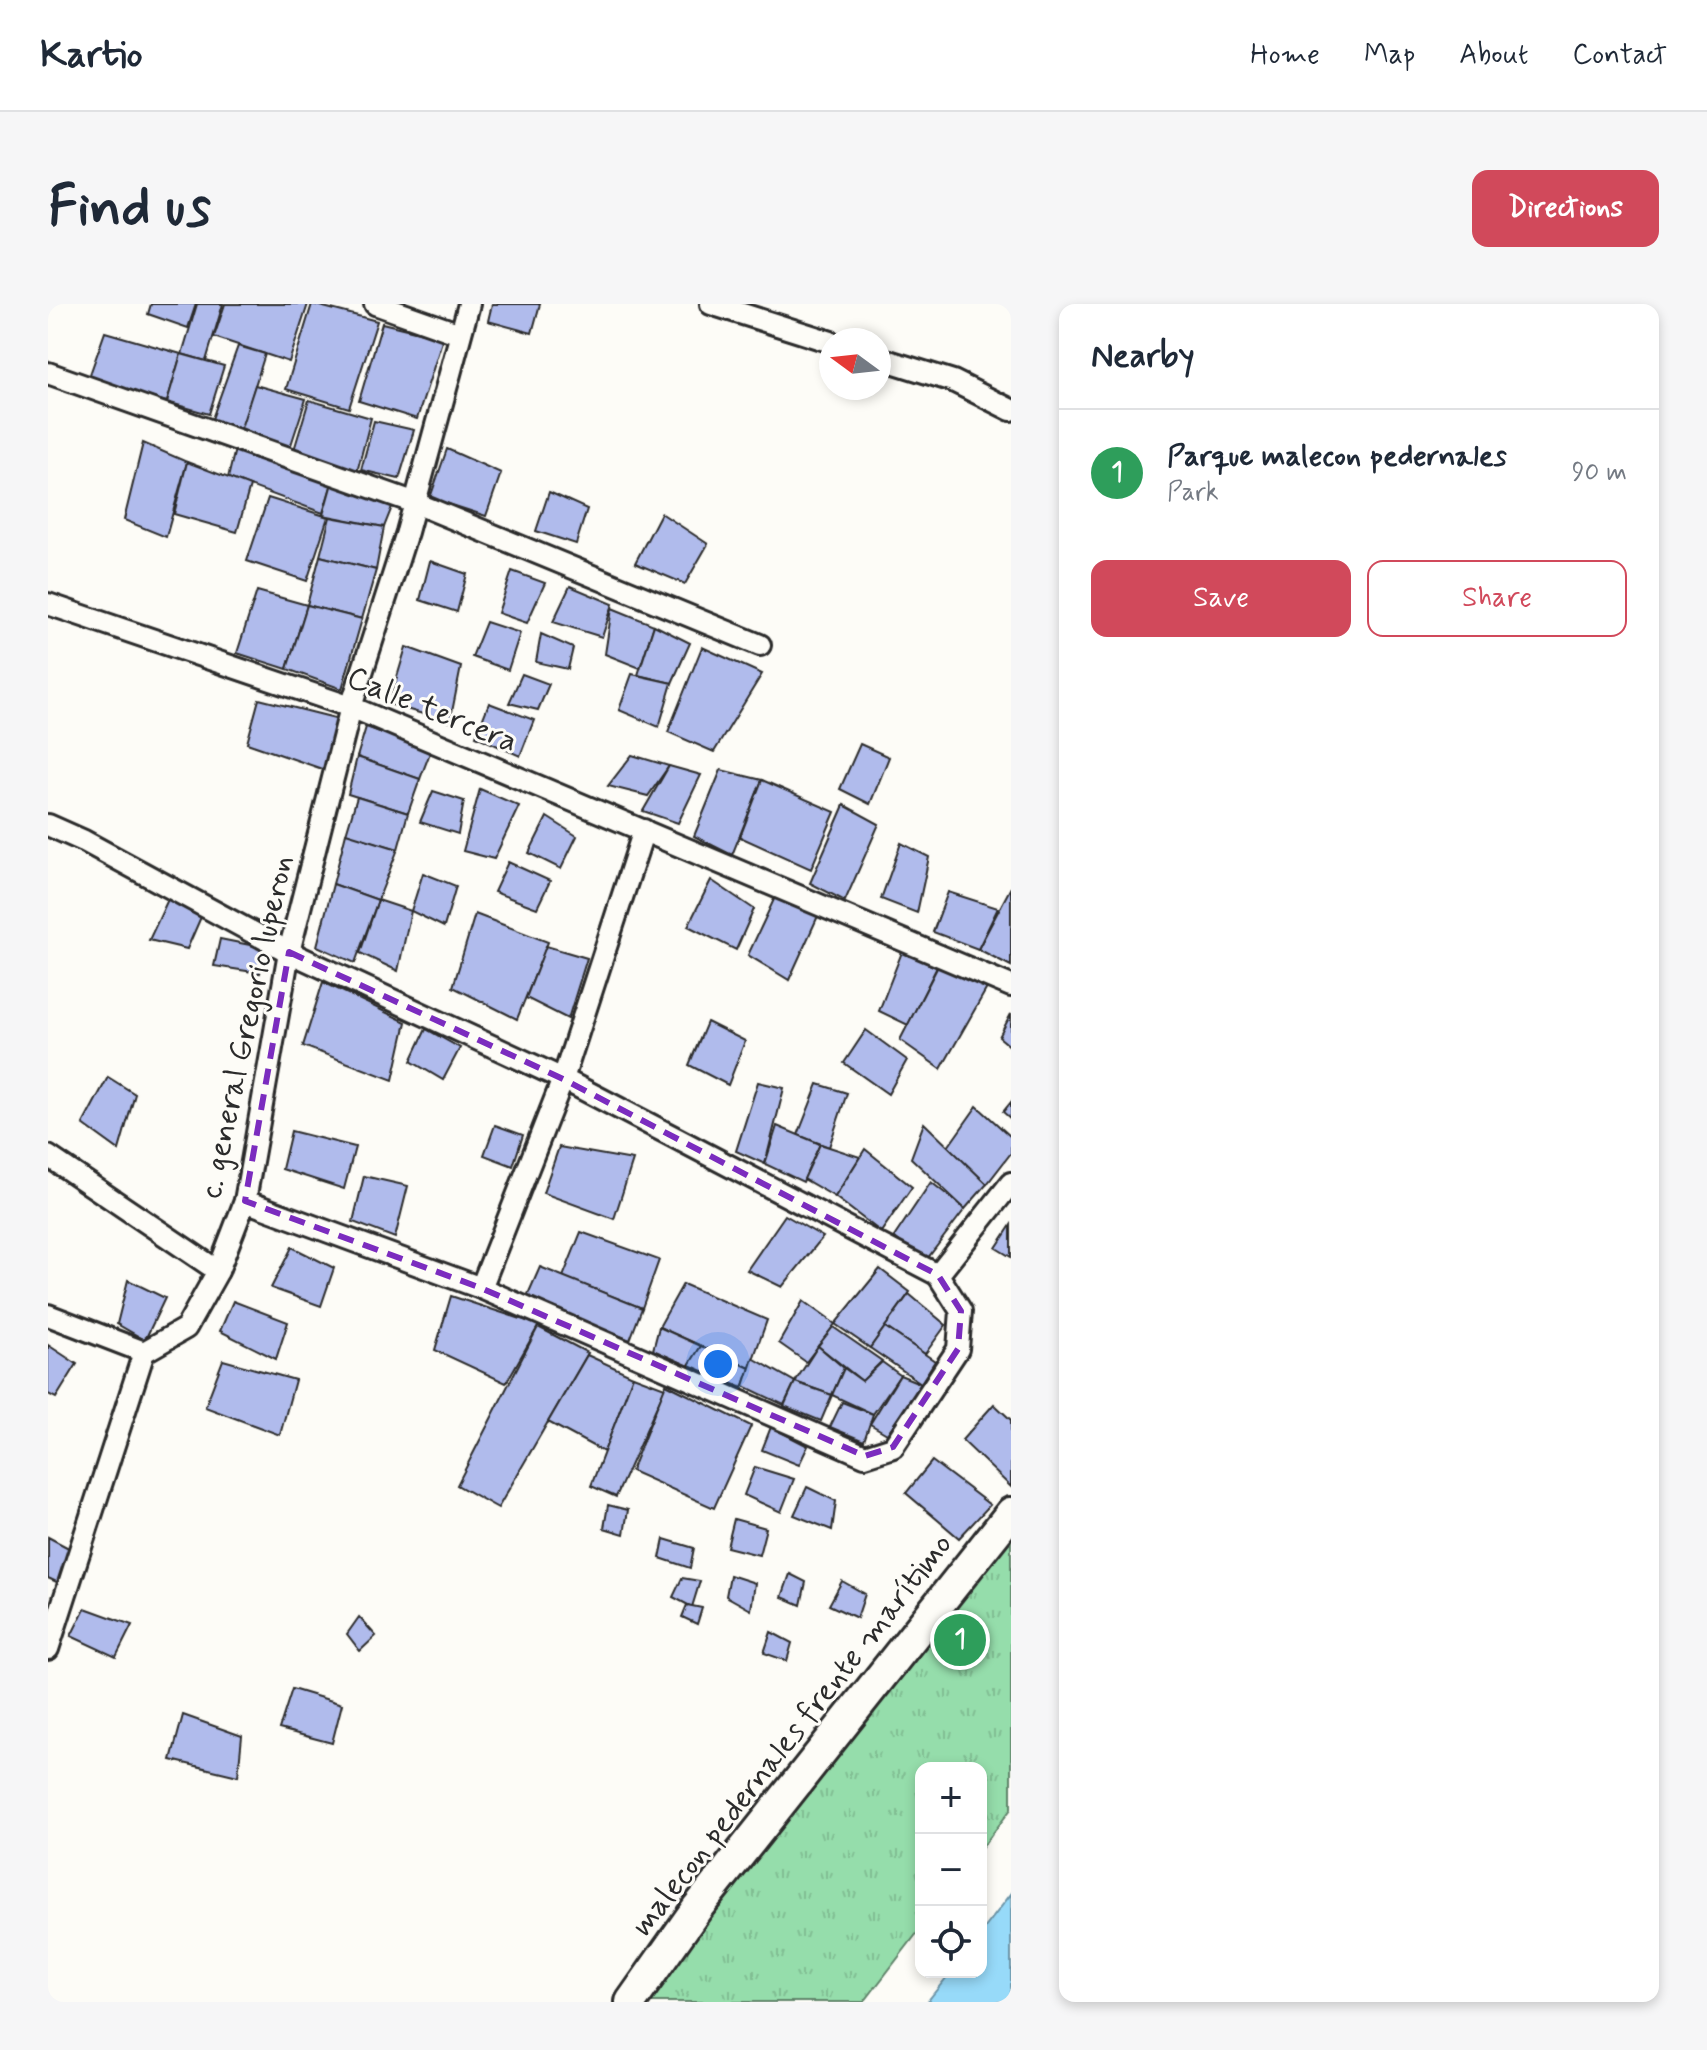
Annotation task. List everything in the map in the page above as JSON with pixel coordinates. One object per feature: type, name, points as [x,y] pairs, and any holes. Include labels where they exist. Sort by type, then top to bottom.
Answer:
[{"type":"main road","name":"malecon pedernales frente marítimo","points":[[631,2002],[698,1907],[1011,1513]]},
{"type":"street","points":[[375,304],[460,334]]},
{"type":"street","name":"c. general Gregorio luperon","points":[[144,1352],[186,1328],[218,1271],[245,1201],[289,952],[351,707],[407,532],[469,304]]},
{"type":"street","points":[[711,304],[819,338]]},
{"type":"street","points":[[891,362],[953,381],[1011,410]]},
{"type":"street","points":[[48,373],[413,502],[760,645]]},
{"type":"street","name":"Calle tercera","points":[[48,604],[351,707],[786,888],[1011,986]]},
{"type":"street","points":[[48,825],[84,841],[289,952],[563,1079],[938,1275],[961,1311],[958,1349],[893,1447],[865,1456],[481,1288],[245,1201]]},
{"type":"street","points":[[481,1288],[563,1079],[644,830]]},
{"type":"street","points":[[48,1156],[218,1271]]},
{"type":"street","points":[[938,1275],[1011,1183]]},
{"type":"street","points":[[48,1315],[144,1352],[48,1649]]},
{"type":"highlighted area","points":[[289,952],[563,1079],[938,1275],[961,1311],[958,1349],[893,1447],[865,1456],[481,1288],[245,1201]]},
{"type":"green space","points":[[1011,1513],[1011,1809],[987,1841],[987,1762],[915,1762],[915,1936],[864,2002],[631,2002]]},
{"type":"water","points":[[1011,1894],[1011,2002],[927,2002],[946,1978],[987,1978],[987,1925]]},
{"type":"building","points":[[151,304],[196,304],[188,328],[148,314]]},
{"type":"building","points":[[197,304],[223,304],[206,361],[182,354]]},
{"type":"building","points":[[225,304],[308,304],[289,362],[214,337]]},
{"type":"building","points":[[312,304],[377,321],[349,408],[286,389]]},
{"type":"building","points":[[492,304],[540,304],[532,333],[488,321]]},
{"type":"building","points":[[382,323],[443,338],[417,419],[359,401]]},
{"type":"building","points":[[105,332],[181,354],[167,402],[88,380]]},
{"type":"building","points":[[238,346],[265,354],[241,430],[212,419]]},
{"type":"building","points":[[181,354],[224,366],[209,414],[167,402]]},
{"type":"building","points":[[255,385],[306,399],[290,448],[241,428]]},
{"type":"building","points":[[309,400],[371,418],[357,472],[294,450]]},
{"type":"building","points":[[374,421],[414,430],[399,479],[361,470]]},
{"type":"building","points":[[143,443],[187,462],[166,537],[124,520]]},
{"type":"building","points":[[235,449],[332,483],[323,513],[228,478]]},
{"type":"building","points":[[447,449],[501,473],[486,516],[430,498]]},
{"type":"building","points":[[187,462],[250,486],[237,532],[174,514]]},
{"type":"building","points":[[332,483],[394,502],[384,527],[323,515]]},
{"type":"building","points":[[549,492],[587,509],[576,544],[536,531]]},
{"type":"building","points":[[268,498],[328,517],[307,581],[247,561]]},
{"type":"building","points":[[661,513],[708,544],[685,584],[635,563]]},
{"type":"building","points":[[330,517],[384,527],[376,570],[320,556]]},
{"type":"building","points":[[320,556],[376,570],[362,619],[307,605]]},
{"type":"building","points":[[430,561],[467,574],[457,612],[420,600]]},
{"type":"building","points":[[512,571],[545,583],[527,623],[498,613]]},
{"type":"building","points":[[570,586],[613,604],[602,637],[553,622]]},
{"type":"building","points":[[257,591],[307,605],[287,669],[237,653]]},
{"type":"building","points":[[307,605],[362,619],[342,689],[287,669]]},
{"type":"building","points":[[612,608],[654,625],[640,668],[605,654]]},
{"type":"building","points":[[486,622],[520,633],[508,670],[472,657]]},
{"type":"building","points":[[654,625],[690,643],[672,683],[638,675]]},
{"type":"building","points":[[541,634],[573,648],[568,669],[536,662]]},
{"type":"building","points":[[406,647],[461,667],[450,722],[389,704]]},
{"type":"building","points":[[702,647],[762,674],[714,752],[668,732]]},
{"type":"building","points":[[522,674],[549,684],[538,710],[509,703]]},
{"type":"building","points":[[632,674],[672,683],[659,727],[619,710]]},
{"type":"building","points":[[259,699],[339,719],[325,770],[247,743]]},
{"type":"building","points":[[489,703],[534,720],[520,756],[476,736]]},
{"type":"building","points":[[366,727],[431,750],[420,779],[357,757]]},
{"type":"building","points":[[860,744],[889,757],[870,804],[840,789]]},
{"type":"building","points":[[632,755],[669,766],[648,796],[608,786]]},
{"type":"building","points":[[357,757],[420,779],[408,813],[348,794]]},
{"type":"building","points":[[669,766],[701,775],[678,823],[643,811]]},
{"type":"building","points":[[721,770],[762,780],[732,855],[694,836]]},
{"type":"building","points":[[762,780],[835,812],[811,869],[740,837]]},
{"type":"building","points":[[480,789],[519,806],[494,859],[463,851]]},
{"type":"building","points":[[433,791],[464,801],[458,834],[420,822]]},
{"type":"building","points":[[357,797],[408,813],[398,849],[346,834]]},
{"type":"building","points":[[844,805],[879,824],[845,901],[810,883]]},
{"type":"building","points":[[547,817],[577,836],[561,869],[529,853]]},
{"type":"building","points":[[346,833],[398,849],[378,900],[333,884]]},
{"type":"building","points":[[901,843],[929,857],[917,913],[881,899]]},
{"type":"building","points":[[508,862],[550,881],[537,908],[494,892]]},
{"type":"building","points":[[423,873],[456,886],[444,927],[411,911]]},
{"type":"building","points":[[711,880],[754,909],[736,950],[688,926]]},
{"type":"building","points":[[333,884],[378,900],[355,963],[317,946]]},
{"type":"building","points":[[1011,887],[1011,966],[978,949]]},
{"type":"building","points":[[948,892],[998,908],[978,949],[933,932]]},
{"type":"building","points":[[776,895],[818,916],[789,980],[748,955]]},
{"type":"building","points":[[169,897],[204,910],[187,949],[149,940]]},
{"type":"building","points":[[378,900],[411,911],[398,971],[360,953]]},
{"type":"building","points":[[475,914],[548,942],[517,1019],[453,987]]},
{"type":"building","points":[[220,939],[265,948],[260,973],[214,966]]},
{"type":"building","points":[[546,946],[587,958],[568,1019],[526,998]]},
{"type":"building","points":[[902,952],[937,967],[908,1025],[879,1011]]},
{"type":"building","points":[[938,966],[987,988],[941,1069],[900,1040]]},
{"type":"building","points":[[323,982],[406,1022],[393,1080],[303,1046]]},
{"type":"building","points":[[1011,1014],[1011,1047],[999,1037]]},
{"type":"building","points":[[707,1022],[745,1041],[728,1085],[689,1065]]},
{"type":"building","points":[[426,1029],[460,1048],[443,1080],[411,1061]]},
{"type":"building","points":[[866,1030],[907,1060],[888,1094],[844,1063]]},
{"type":"building","points":[[108,1077],[135,1094],[119,1150],[83,1124]]},
{"type":"building","points":[[758,1082],[784,1088],[765,1164],[736,1151]]},
{"type":"building","points":[[818,1084],[847,1093],[829,1147],[798,1135]]},
{"type":"building","points":[[1011,1102],[1011,1119],[1003,1112]]},
{"type":"building","points":[[977,1106],[1011,1137],[1011,1153],[987,1184],[948,1147]]},
{"type":"building","points":[[924,1123],[987,1184],[965,1209],[911,1158]]},
{"type":"building","points":[[495,1125],[523,1135],[513,1166],[484,1155]]},
{"type":"building","points":[[777,1126],[820,1144],[803,1182],[765,1164]]},
{"type":"building","points":[[291,1131],[355,1147],[344,1189],[282,1169]]},
{"type":"building","points":[[820,1144],[860,1157],[835,1197],[804,1179]]},
{"type":"building","points":[[559,1147],[633,1160],[614,1219],[543,1193]]},
{"type":"building","points":[[865,1149],[912,1187],[881,1232],[835,1197]]},
{"type":"building","points":[[364,1176],[408,1186],[395,1238],[353,1222]]},
{"type":"building","points":[[931,1182],[965,1209],[924,1263],[894,1237]]},
{"type":"building","points":[[785,1215],[823,1237],[782,1287],[747,1270]]},
{"type":"building","points":[[1011,1225],[1011,1257],[996,1248]]},
{"type":"building","points":[[581,1232],[659,1260],[642,1308],[563,1277]]},
{"type":"building","points":[[292,1247],[334,1268],[321,1306],[271,1288]]},
{"type":"building","points":[[540,1267],[642,1308],[630,1340],[526,1299]]},
{"type":"building","points":[[880,1269],[910,1292],[870,1348],[835,1324]]},
{"type":"building","points":[[128,1280],[165,1298],[145,1340],[117,1324]]},
{"type":"building","points":[[683,1284],[767,1320],[750,1368],[659,1327]]},
{"type":"building","points":[[909,1294],[946,1325],[925,1354],[885,1327]]},
{"type":"building","points":[[451,1296],[539,1325],[506,1383],[435,1350]]},
{"type":"building","points":[[233,1301],[288,1322],[276,1359],[220,1331]]},
{"type":"building","points":[[803,1301],[835,1324],[806,1362],[779,1343]]},
{"type":"building","points":[[538,1327],[588,1353],[498,1508],[457,1485]]},
{"type":"building","points":[[659,1327],[701,1346],[689,1366],[653,1350]]},
{"type":"building","points":[[833,1327],[882,1361],[862,1381],[818,1346]]},
{"type":"building","points":[[885,1327],[935,1361],[921,1383],[870,1348]]},
{"type":"building","points":[[48,1345],[77,1364],[56,1398],[48,1394]]},
{"type":"building","points":[[701,1346],[750,1368],[743,1388],[689,1365]]},
{"type":"building","points":[[818,1346],[844,1368],[832,1395],[795,1382]]},
{"type":"building","points":[[587,1355],[633,1376],[604,1452],[548,1422]]},
{"type":"building","points":[[753,1358],[795,1382],[784,1405],[744,1386]]},
{"type":"building","points":[[223,1360],[295,1380],[280,1435],[205,1407]]},
{"type":"building","points":[[882,1362],[900,1375],[873,1414],[832,1395],[844,1368],[862,1381]]},
{"type":"building","points":[[900,1375],[922,1384],[887,1434],[870,1424]]},
{"type":"building","points":[[633,1376],[665,1388],[616,1497],[591,1486]]},
{"type":"building","points":[[795,1382],[832,1395],[821,1421],[784,1406]]},
{"type":"building","points":[[666,1384],[751,1426],[714,1508],[631,1471]]},
{"type":"building","points":[[842,1402],[873,1414],[864,1441],[830,1427]]},
{"type":"building","points":[[994,1404],[1011,1420],[1011,1487],[962,1440]]},
{"type":"building","points":[[771,1427],[808,1446],[799,1465],[762,1450]]},
{"type":"building","points":[[932,1461],[990,1505],[959,1538],[906,1493]]},
{"type":"building","points":[[755,1467],[794,1479],[781,1512],[744,1495]]},
{"type":"building","points":[[807,1487],[836,1501],[832,1530],[794,1515]]},
{"type":"building","points":[[608,1505],[628,1510],[624,1534],[604,1528]]},
{"type":"building","points":[[734,1519],[766,1528],[759,1555],[727,1547]]},
{"type":"building","points":[[48,1537],[80,1554],[63,1585],[48,1578]]},
{"type":"building","points":[[664,1539],[694,1548],[690,1568],[660,1558]]},
{"type":"building","points":[[790,1574],[806,1582],[801,1605],[782,1597]]},
{"type":"building","points":[[730,1575],[755,1583],[751,1610],[726,1596]]},
{"type":"building","points":[[682,1578],[700,1581],[692,1607],[673,1597]]},
{"type":"building","points":[[842,1581],[865,1594],[857,1618],[829,1605]]},
{"type":"building","points":[[687,1605],[702,1608],[697,1624],[682,1617]]},
{"type":"building","points":[[85,1608],[132,1625],[116,1657],[71,1636]]},
{"type":"building","points":[[359,1617],[376,1636],[360,1651],[347,1634]]},
{"type":"building","points":[[771,1632],[792,1643],[787,1661],[764,1653]]},
{"type":"building","points":[[292,1689],[342,1704],[332,1743],[279,1729]]},
{"type":"building","points":[[183,1715],[242,1736],[238,1776],[171,1760]]},
{"type":"place","name":"Parque malecon pedernales","points":[[960,1640]]}]
